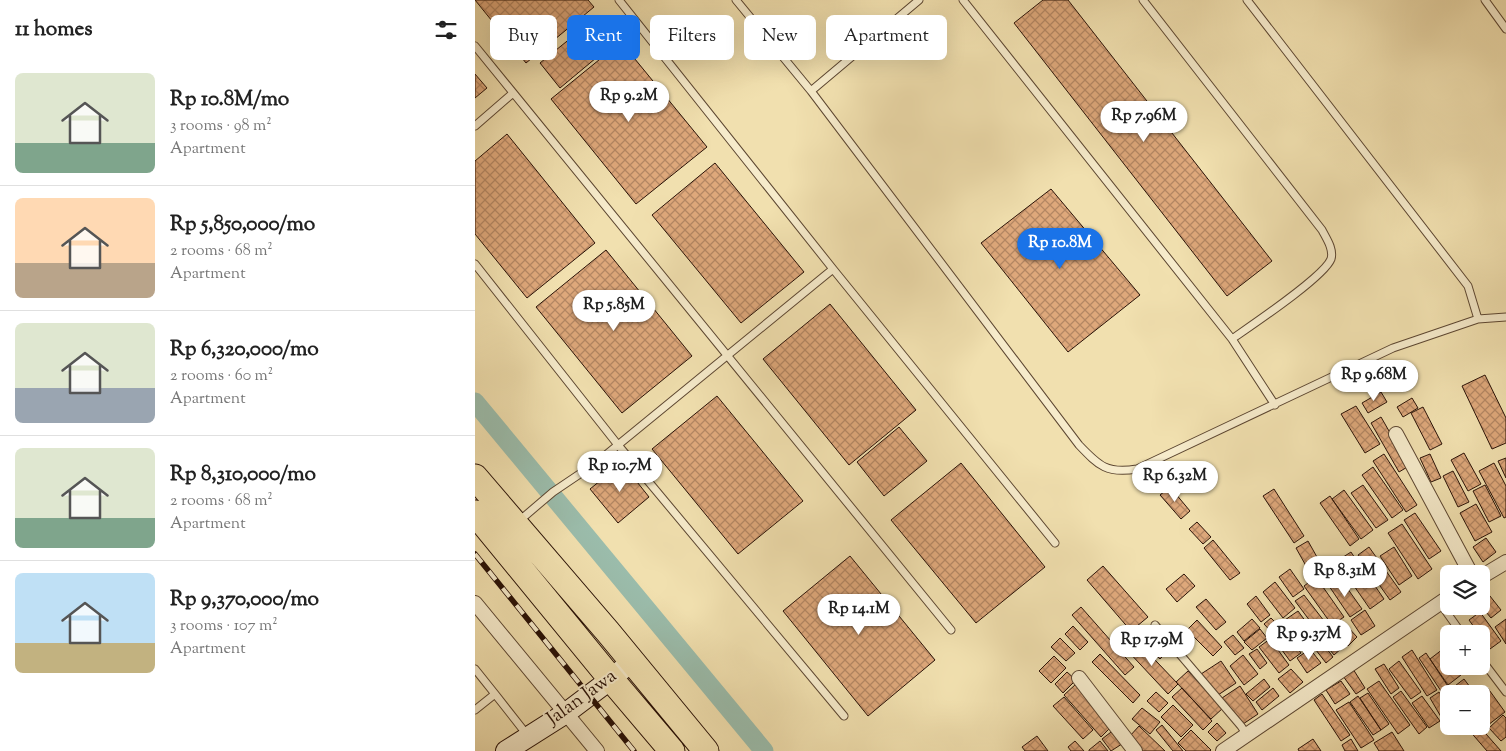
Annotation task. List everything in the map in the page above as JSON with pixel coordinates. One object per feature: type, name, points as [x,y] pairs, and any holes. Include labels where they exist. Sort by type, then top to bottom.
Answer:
[{"type":"highway","points":[[475,476],[523,517],[632,661],[706,751]]},
{"type":"highway","points":[[475,513],[672,751]]},
{"type":"street","points":[[1396,434],[1466,565]]},
{"type":"street","points":[[1490,572],[1506,562]]},
{"type":"street","points":[[475,603],[597,751]]},
{"type":"street","points":[[1223,751],[1440,603]]},
{"type":"street","name":"Jalan Jawa","points":[[506,751],[566,713],[632,661]]},
{"type":"street","points":[[1079,678],[1135,751]]},
{"type":"lane","points":[[736,0],[811,91],[1079,445],[1104,468],[1123,472],[1137,469],[1393,348],[1478,319],[1506,317]]},
{"type":"lane","points":[[811,91],[919,0]]},
{"type":"lane","points":[[963,0],[1233,340],[1275,405]]},
{"type":"lane","points":[[1143,0],[1322,230],[1331,249],[1331,258],[1321,274],[1233,340]]},
{"type":"lane","points":[[1247,0],[1468,286],[1478,319]]},
{"type":"lane","points":[[1485,0],[1506,29]]},
{"type":"lane","points":[[621,1],[833,269],[1055,543]]},
{"type":"lane","points":[[475,46],[951,630]]},
{"type":"lane","points":[[475,126],[513,93]]},
{"type":"lane","points":[[475,264],[618,445],[844,716]]},
{"type":"lane","points":[[523,517],[553,492],[596,463],[833,269]]},
{"type":"lane","points":[[1155,625],[1247,735]]},
{"type":"lane","points":[[475,669],[528,736]]},
{"type":"lane","points":[[1490,671],[1506,692]]},
{"type":"lane","points":[[476,706],[495,694]]},
{"type":"building","points":[[475,0],[588,0],[594,7],[584,15],[567,15],[567,29],[557,37],[557,15],[490,15],[490,19]]},
{"type":"building","points":[[1043,0],[1068,0],[1272,261],[1227,296],[1014,23]]},
{"type":"building","points":[[567,41],[567,60],[594,60],[560,88],[540,63],[544,60],[557,60],[557,49]]},
{"type":"building","points":[[599,60],[636,60],[707,147],[636,204],[551,99]]},
{"type":"building","points":[[475,74],[487,88],[475,98]]},
{"type":"building","points":[[507,134],[595,243],[527,298],[475,234],[475,161]]},
{"type":"building","points":[[715,163],[804,272],[741,323],[652,215]]},
{"type":"building","points":[[1051,189],[1140,295],[1068,352],[981,243]]},
{"type":"building","points":[[606,250],[692,356],[622,413],[536,307]]},
{"type":"building","points":[[830,304],[916,410],[849,465],[763,359]]},
{"type":"building","points":[[1485,375],[1506,418],[1506,443],[1492,449],[1462,386]]},
{"type":"building","points":[[1381,392],[1387,402],[1368,413],[1362,403]]},
{"type":"building","points":[[717,396],[803,501],[738,554],[652,449]]},
{"type":"building","points":[[1412,398],[1418,408],[1403,417],[1397,407]]},
{"type":"building","points":[[1356,406],[1380,444],[1365,453],[1341,414]]},
{"type":"building","points":[[1423,407],[1442,444],[1430,450],[1411,413]]},
{"type":"building","points":[[1381,417],[1409,466],[1399,472],[1371,423]]},
{"type":"building","points":[[899,427],[927,461],[884,496],[857,462]]},
{"type":"building","points":[[1464,453],[1481,484],[1468,491],[1451,460]]},
{"type":"building","points":[[1384,454],[1417,505],[1406,512],[1373,461]]},
{"type":"building","points":[[1430,454],[1441,478],[1431,482],[1420,458]]},
{"type":"building","points":[[1506,458],[1506,478],[1498,461]]},
{"type":"building","points":[[622,463],[649,497],[618,523],[590,489]]},
{"type":"building","points":[[961,463],[1045,567],[976,623],[891,520]]},
{"type":"building","points":[[1494,463],[1506,486],[1506,517],[1504,518],[1479,471]]},
{"type":"building","points":[[1373,467],[1403,510],[1392,518],[1362,475]]},
{"type":"building","points":[[1453,471],[1469,502],[1458,507],[1443,476]]},
{"type":"building","points":[[1363,485],[1388,520],[1376,528],[1351,493]]},
{"type":"building","points":[[1485,485],[1501,516],[1489,522],[1473,491]]},
{"type":"building","points":[[1170,487],[1190,511],[1181,519],[1160,495]]},
{"type":"building","points":[[1274,489],[1304,536],[1294,543],[1263,496]]},
{"type":"building","points":[[1344,490],[1373,530],[1361,539],[1332,499]]},
{"type":"building","points":[[1330,496],[1359,539],[1350,546],[1320,503]]},
{"type":"building","points":[[1476,504],[1492,532],[1475,541],[1460,513]]},
{"type":"building","points":[[1415,513],[1441,551],[1429,559],[1404,520]]},
{"type":"building","points":[[1197,522],[1211,537],[1203,544],[1189,529]]},
{"type":"building","points":[[1402,524],[1432,569],[1418,579],[1388,533]]},
{"type":"building","points":[[1486,538],[1496,552],[1483,562],[1473,547]]},
{"type":"building","points":[[1213,540],[1240,573],[1230,580],[1204,548]]},
{"type":"building","points":[[1308,541],[1322,566],[1310,573],[1296,548]]},
{"type":"building","points":[[1369,547],[1401,592],[1390,600],[1358,555]]},
{"type":"building","points":[[1394,547],[1412,576],[1399,585],[1380,556]]},
{"type":"building","points":[[1351,552],[1364,572],[1350,581],[1337,561]]},
{"type":"building","points":[[850,556],[935,660],[868,716],[783,611]]},
{"type":"building","points":[[1103,566],[1148,617],[1131,631],[1087,580]]},
{"type":"building","points":[[1290,569],[1304,589],[1293,597],[1279,577]]},
{"type":"building","points":[[1366,573],[1384,599],[1370,609],[1352,583]]},
{"type":"building","points":[[1184,574],[1195,586],[1177,602],[1166,589]]},
{"type":"building","points":[[1316,577],[1344,617],[1332,625],[1304,586]]},
{"type":"building","points":[[1340,578],[1362,609],[1350,617],[1329,586]]},
{"type":"building","points":[[1275,582],[1295,608],[1283,618],[1263,592]]},
{"type":"building","points":[[1304,595],[1331,630],[1322,637],[1295,601]]},
{"type":"building","points":[[1256,596],[1270,615],[1261,622],[1247,604]]},
{"type":"building","points":[[1490,596],[1501,610],[1491,618],[1488,615]]},
{"type":"building","points":[[1206,599],[1226,622],[1216,630],[1196,607]]},
{"type":"building","points":[[1081,607],[1134,667],[1125,675],[1072,615]]},
{"type":"building","points":[[1365,610],[1375,626],[1361,635],[1351,620]]},
{"type":"building","points":[[1298,611],[1317,637],[1301,649],[1282,622]]},
{"type":"building","points":[[1476,615],[1482,615],[1489,625],[1473,625],[1469,620]]},
{"type":"building","points":[[1271,618],[1284,631],[1277,638],[1264,624]]},
{"type":"building","points":[[1252,619],[1260,628],[1244,641],[1237,632]]},
{"type":"building","points":[[1506,619],[1506,644],[1495,627]]},
{"type":"building","points":[[1197,620],[1222,647],[1213,656],[1187,630]]},
{"type":"building","points":[[1345,624],[1357,637],[1348,646],[1336,633]]},
{"type":"building","points":[[1073,626],[1088,642],[1080,650],[1065,634]]},
{"type":"building","points":[[1490,626],[1501,641],[1490,649]]},
{"type":"building","points":[[1147,628],[1169,650],[1160,659],[1138,638]]},
{"type":"building","points":[[1260,629],[1267,638],[1252,650],[1244,642]]},
{"type":"building","points":[[1330,633],[1342,648],[1334,655],[1322,640]]},
{"type":"building","points":[[1286,634],[1301,653],[1290,661],[1276,642]]},
{"type":"building","points":[[1233,635],[1244,648],[1235,655],[1224,642]]},
{"type":"building","points":[[1060,638],[1075,653],[1066,661],[1051,647]]},
{"type":"building","points":[[1270,639],[1289,665],[1279,673],[1259,647]]},
{"type":"building","points":[[1136,640],[1178,684],[1168,694],[1126,649]]},
{"type":"building","points":[[1320,640],[1333,657],[1326,663],[1312,645]]},
{"type":"building","points":[[1257,649],[1267,663],[1260,669],[1249,654]]},
{"type":"building","points":[[1310,649],[1321,663],[1307,673],[1297,658]]},
{"type":"building","points":[[1412,650],[1437,690],[1427,696],[1402,657]]},
{"type":"building","points":[[1440,651],[1440,673],[1430,659]]},
{"type":"building","points":[[1426,653],[1447,685],[1440,685],[1440,690],[1419,658]]},
{"type":"building","points":[[1100,654],[1140,695],[1133,703],[1092,662]]},
{"type":"building","points":[[1243,655],[1258,674],[1244,685],[1230,666]]},
{"type":"building","points":[[1054,656],[1066,668],[1051,683],[1039,671]]},
{"type":"building","points":[[1221,661],[1236,683],[1218,695],[1201,674]]},
{"type":"building","points":[[1399,661],[1421,692],[1411,699],[1389,669]]},
{"type":"building","points":[[1384,664],[1399,688],[1391,694],[1375,669]]},
{"type":"building","points":[[1291,669],[1303,682],[1290,693],[1278,679]]},
{"type":"building","points":[[1353,669],[1365,688],[1356,694],[1343,676]]},
{"type":"building","points":[[1188,671],[1223,708],[1211,719],[1176,682]]},
{"type":"building","points":[[1067,672],[1076,680],[1063,693],[1055,684]]},
{"type":"building","points":[[1441,675],[1461,675],[1448,685]]},
{"type":"building","points":[[1264,679],[1270,687],[1253,701],[1246,694]]},
{"type":"building","points":[[1464,679],[1468,685],[1456,685]]},
{"type":"building","points":[[1341,681],[1350,694],[1335,704],[1326,690]]},
{"type":"building","points":[[1379,681],[1410,725],[1398,734],[1367,689]]},
{"type":"building","points":[[1076,684],[1113,725],[1101,737],[1064,695]]},
{"type":"building","points":[[1240,686],[1258,714],[1243,724],[1222,698]]},
{"type":"building","points":[[1182,688],[1212,721],[1203,730],[1172,697]]},
{"type":"building","points":[[1273,688],[1279,696],[1262,710],[1256,702]]},
{"type":"building","points":[[1401,691],[1427,727],[1419,734],[1393,697]]},
{"type":"building","points":[[1490,691],[1505,712],[1490,723]]},
{"type":"building","points":[[1156,692],[1168,703],[1159,712],[1147,701]]},
{"type":"building","points":[[1439,692],[1440,694],[1440,715],[1430,698]]},
{"type":"building","points":[[1368,693],[1389,724],[1381,730],[1360,698]]},
{"type":"building","points":[[1322,694],[1350,735],[1341,741],[1314,700]]},
{"type":"building","points":[[1358,696],[1381,730],[1373,735],[1350,702]]},
{"type":"building","points":[[1422,696],[1440,721],[1429,728],[1412,703]]},
{"type":"building","points":[[1064,697],[1093,730],[1083,739],[1053,706]]},
{"type":"building","points":[[1349,702],[1374,740],[1361,748],[1336,710]]},
{"type":"building","points":[[1173,705],[1193,725],[1181,737],[1161,717]]},
{"type":"building","points":[[1142,708],[1160,722],[1150,734],[1132,719]]},
{"type":"building","points":[[1503,715],[1506,718],[1506,737],[1501,741],[1490,727]]},
{"type":"building","points":[[1217,723],[1226,733],[1217,741],[1208,732]]},
{"type":"building","points":[[1162,725],[1183,751],[1173,751],[1156,730]]},
{"type":"building","points":[[1139,726],[1165,751],[1143,751],[1129,737]]},
{"type":"building","points":[[1115,729],[1125,742],[1111,751],[1102,739]]},
{"type":"building","points":[[1191,730],[1210,751],[1186,751],[1178,743]]},
{"type":"building","points":[[1392,732],[1404,751],[1379,751],[1374,743]]},
{"type":"building","points":[[1473,735],[1487,735],[1501,751],[1487,751]]},
{"type":"building","points":[[1037,736],[1048,751],[1025,751],[1022,747]]},
{"type":"building","points":[[1313,739],[1321,751],[1299,751],[1298,749]]},
{"type":"building","points":[[1351,739],[1358,751],[1345,751],[1342,745]]},
{"type":"building","points":[[1075,741],[1084,751],[1071,751],[1068,747]]},
{"type":"building","points":[[1100,741],[1108,751],[1089,751],[1089,750]]},
{"type":"waterway","points":[[475,402],[764,751]]},
{"type":"railway","points":[[475,554],[634,751]]}]
